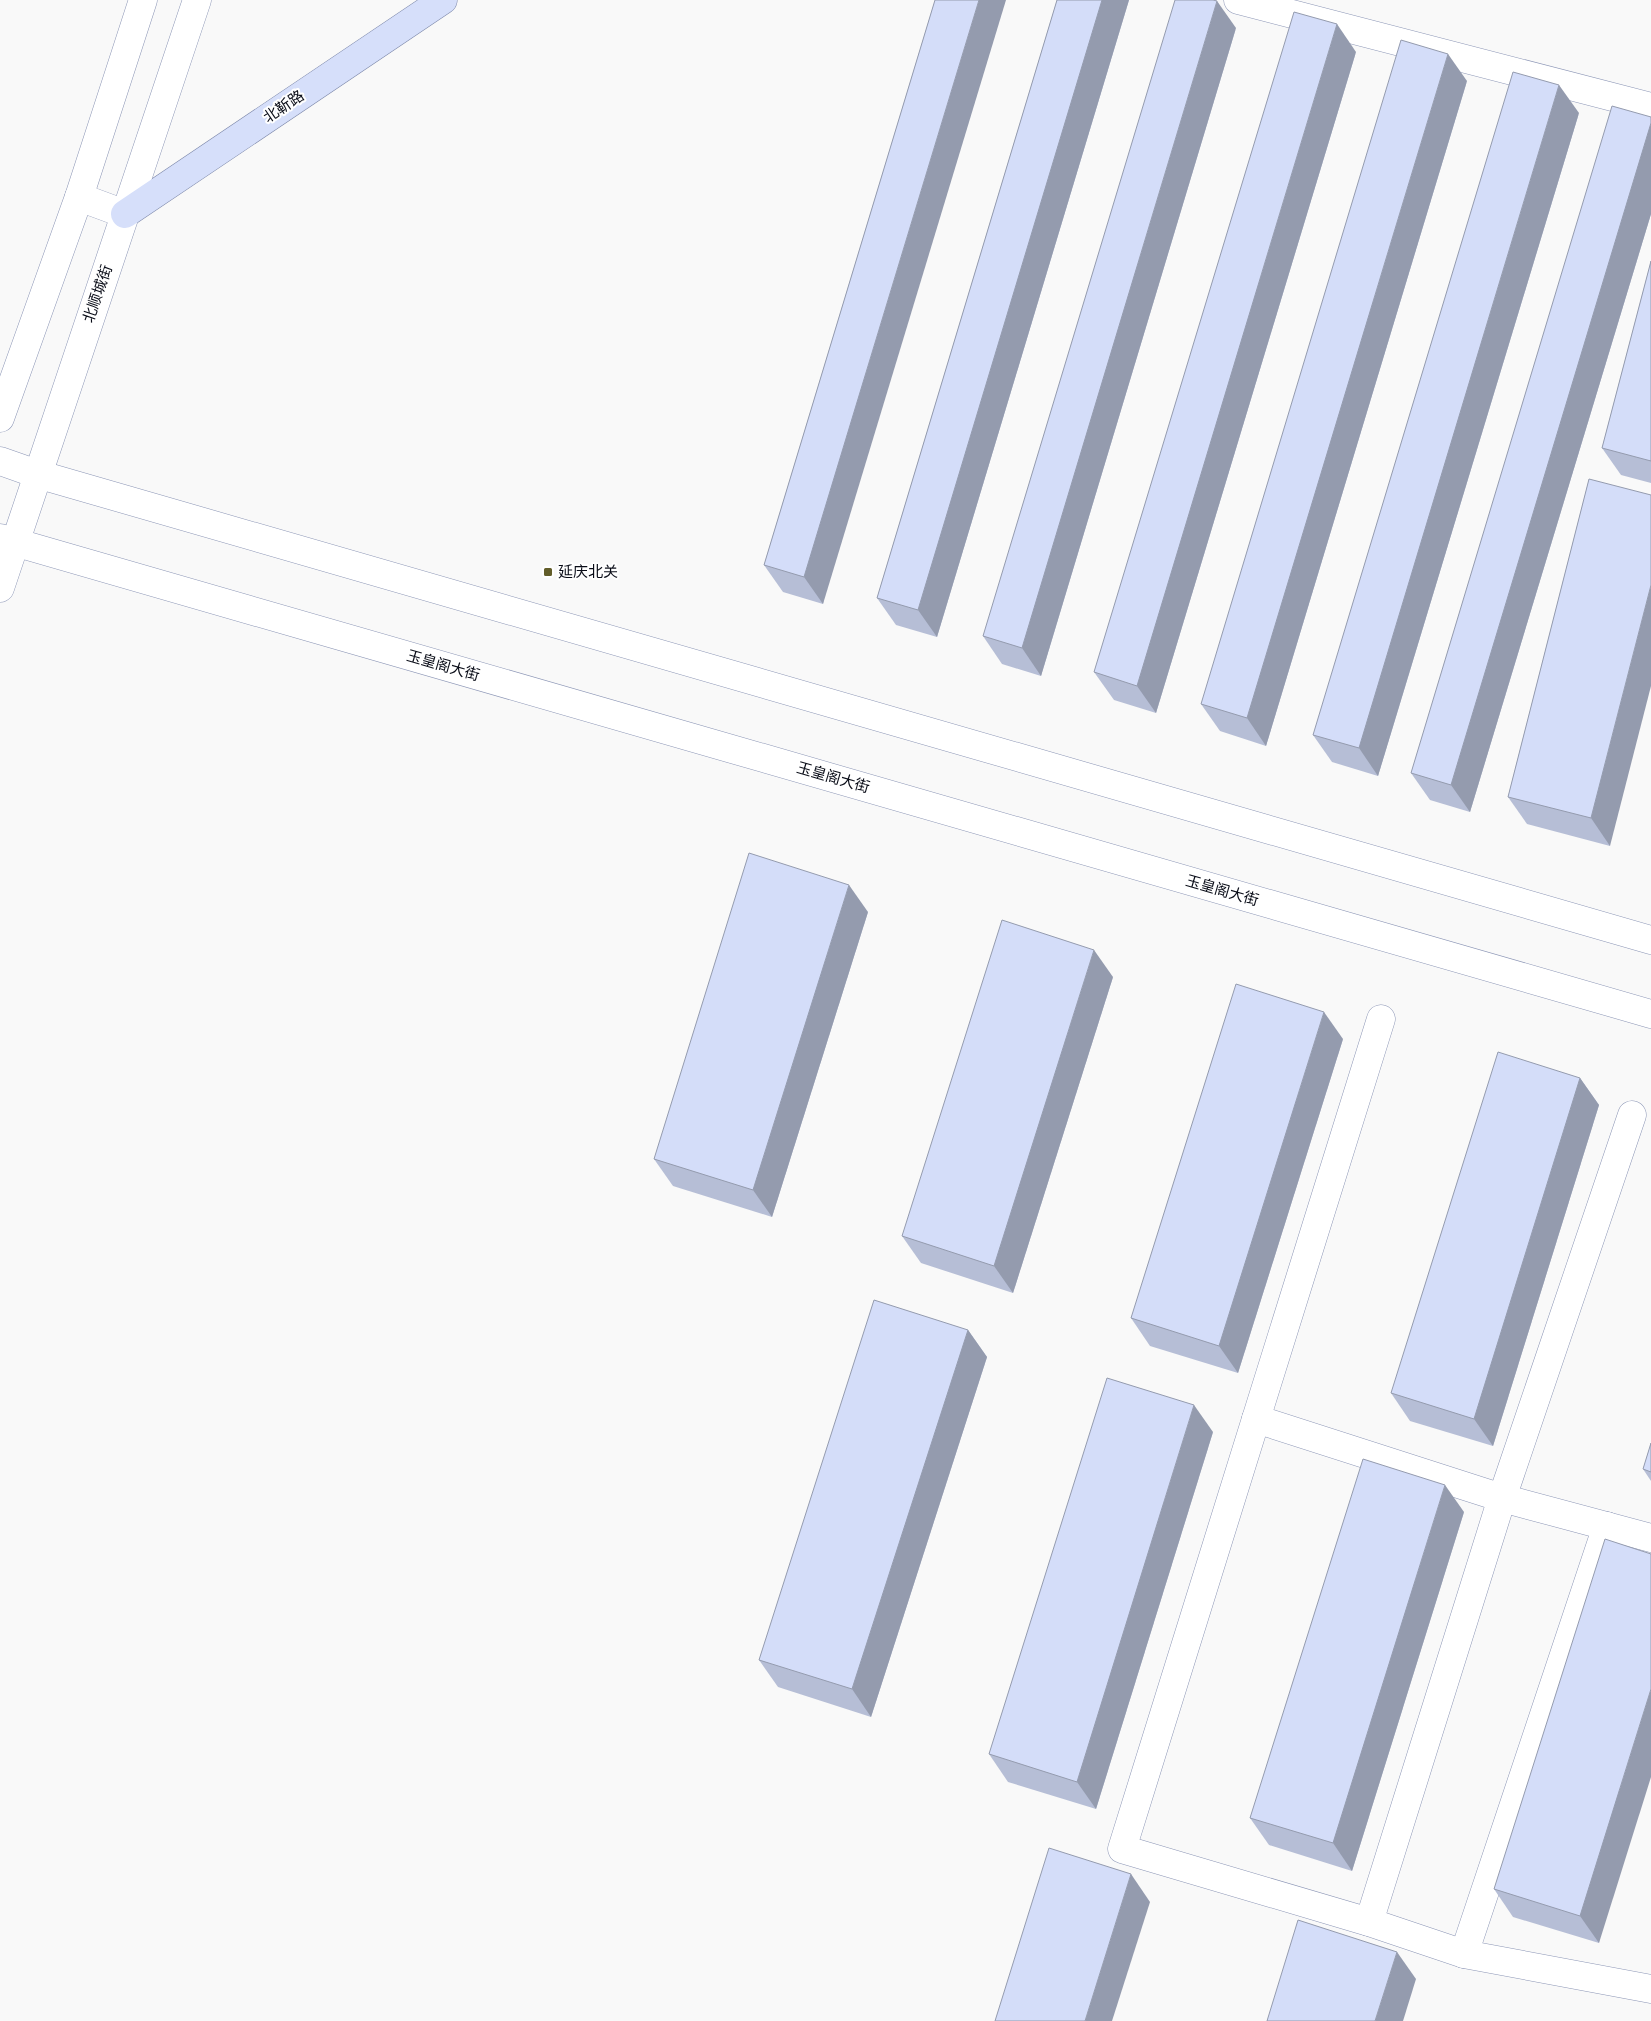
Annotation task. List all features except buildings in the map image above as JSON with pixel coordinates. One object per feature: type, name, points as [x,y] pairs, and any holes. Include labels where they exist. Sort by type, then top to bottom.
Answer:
[{"type":"main road","name":"北靳路","points":[[125,214],[443,0]]},
{"type":"street","points":[[0,418],[79,197],[143,0]]},
{"type":"street","name":"北顺城街","points":[[0,588],[7,540],[37,474],[197,0]]},
{"type":"street","points":[[1238,0],[1651,107]]},
{"type":"street","points":[[79,197],[125,214]]},
{"type":"street","points":[[0,460],[37,474],[1651,940]]},
{"type":"street","name":"玉皇阁大街","points":[[7,540],[1651,1014]]},
{"type":"street","points":[[1380,1019],[1122,1849],[1369,1922],[1464,1954],[1651,1989]]},
{"type":"street","points":[[1369,1922],[1502,1498],[1632,1115]]},
{"type":"street","points":[[1256,1420],[1502,1498],[1651,1538]]},
{"type":"street","points":[[1464,1954],[1607,1526]]},
{"type":"place","name":"延庆北关","points":[[548,572]]}]
